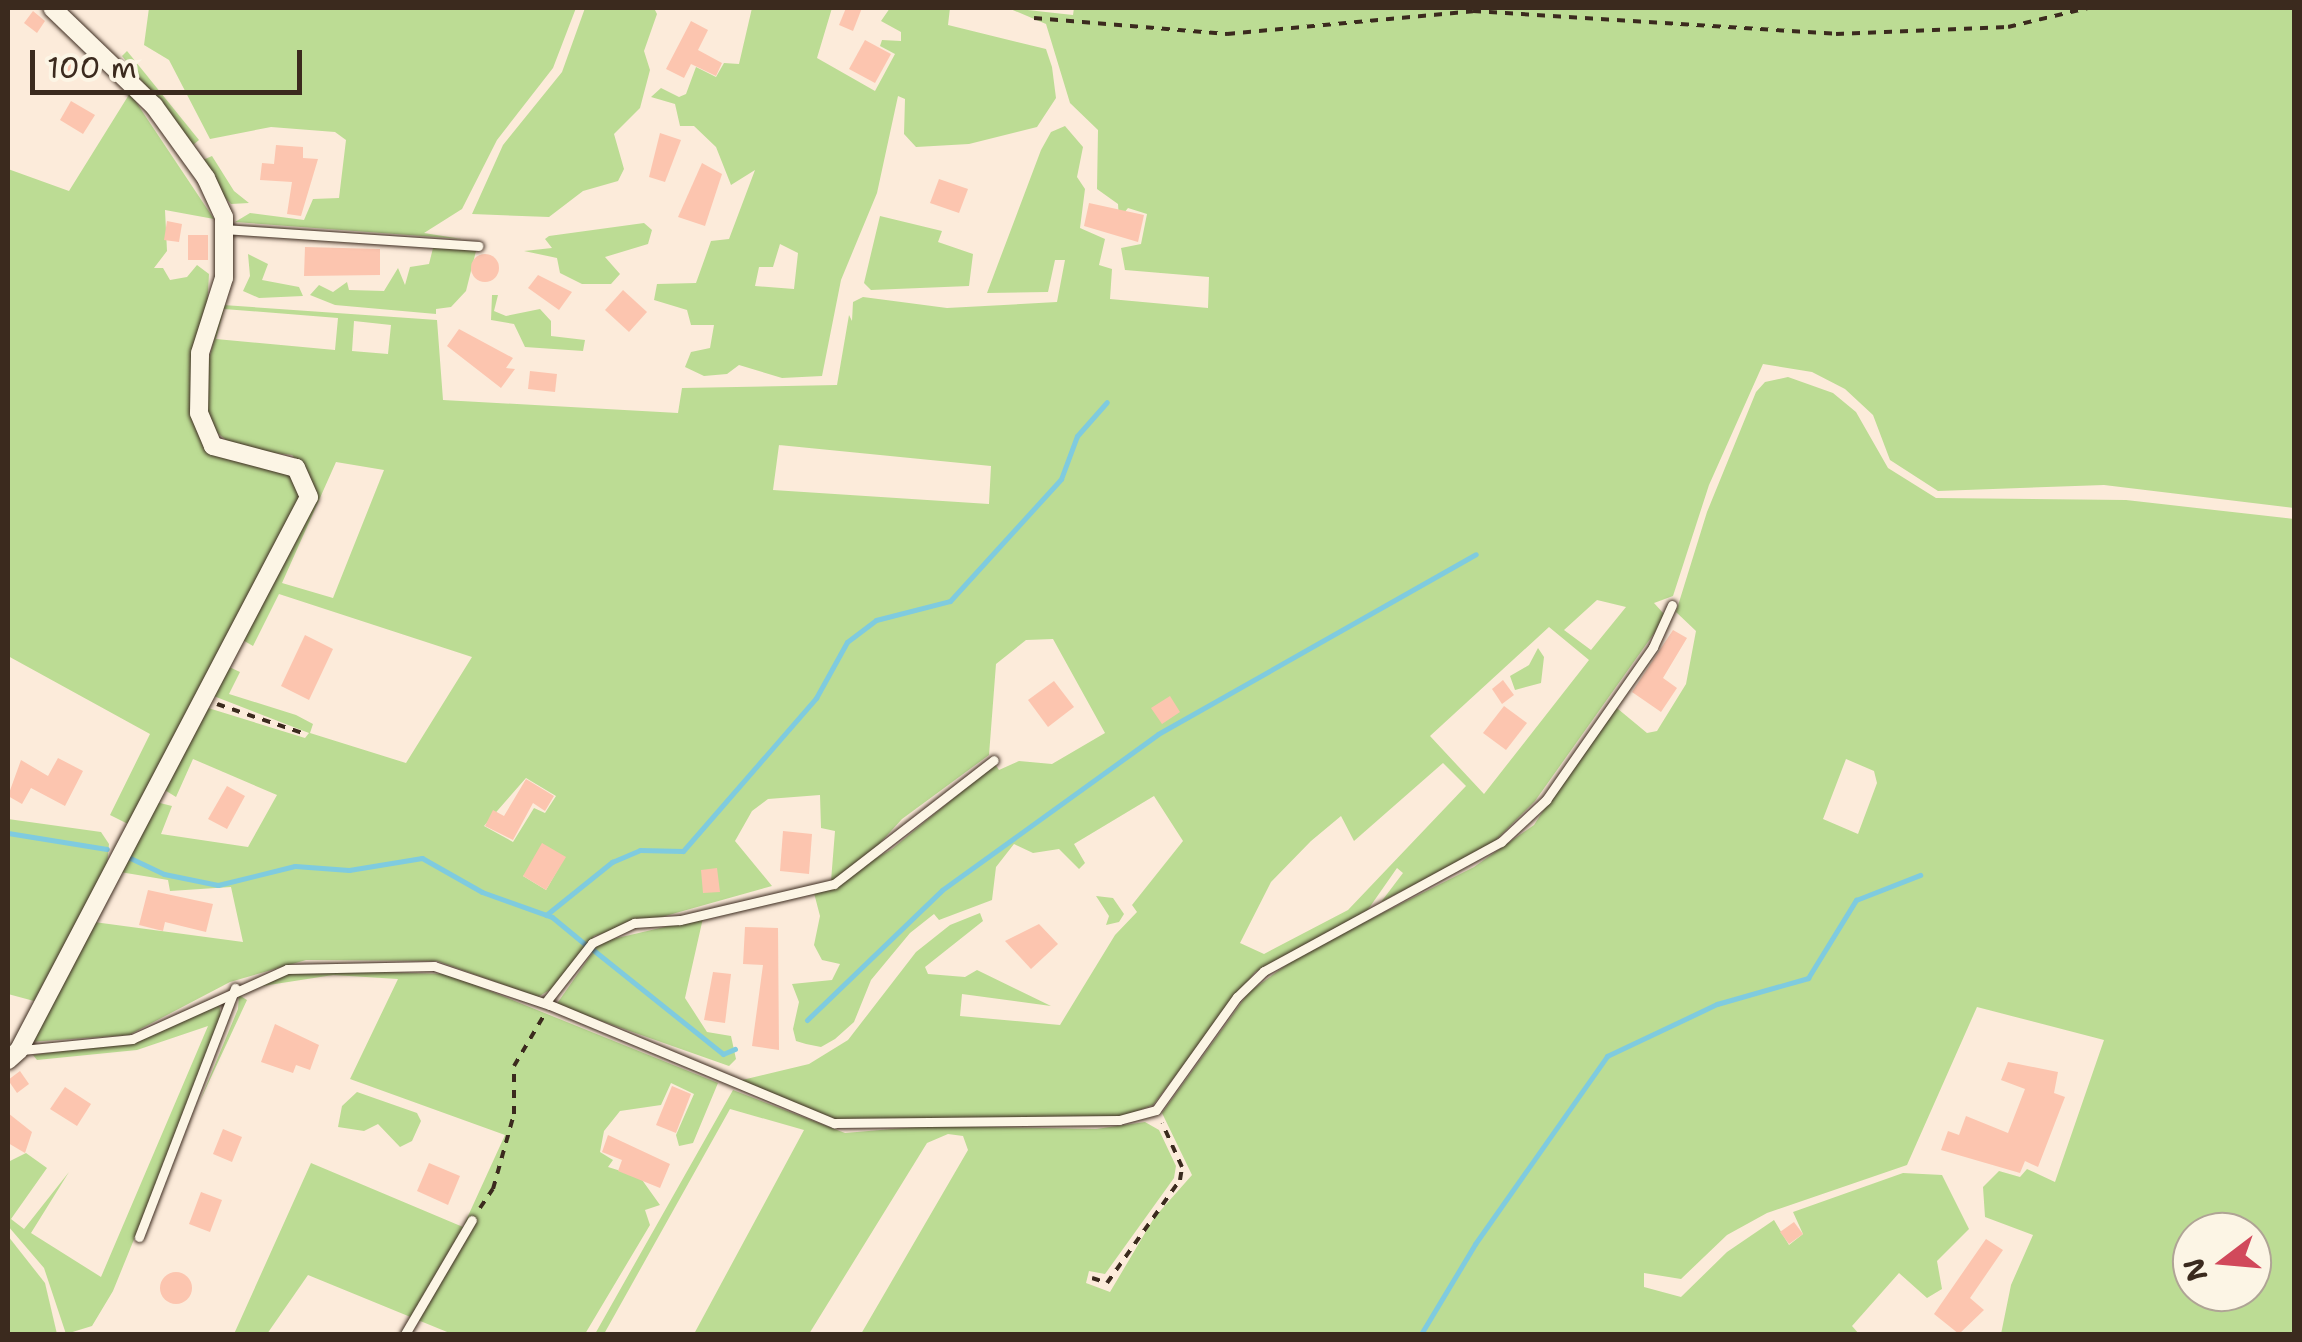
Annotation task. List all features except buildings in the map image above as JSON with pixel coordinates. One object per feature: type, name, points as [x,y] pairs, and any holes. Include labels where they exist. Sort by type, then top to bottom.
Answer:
[{"type":"street","points":[[13,1055],[309,498],[296,468],[213,446],[199,413],[200,353],[224,278],[224,229],[206,178],[154,106],[52,8]]},
{"type":"lane","points":[[224,229],[478,246]]},
{"type":"lane","points":[[13,1055],[132,1039],[235,988],[286,968],[434,966],[548,1004],[834,1123],[1119,1120],[1156,1110],[1237,996],[1264,971],[1501,842],[1546,800],[1652,647],[1672,605]]},
{"type":"lane","points":[[548,1004],[592,943],[634,923],[680,920],[764,895],[834,884],[994,760]]},
{"type":"lane","points":[[139,1237],[235,988]]},
{"type":"lane","points":[[405,1334],[472,1220]]},
{"type":"path","points":[[1034,18],[1228,34],[1472,11],[1836,34],[2008,26],[2088,8]]},
{"type":"path","points":[[203,700],[305,734]]},
{"type":"path","points":[[472,1220],[493,1189],[514,1114],[514,1066],[548,1004]]},
{"type":"path","points":[[1092,1278],[1107,1283],[1180,1180],[1182,1167],[1156,1110]]},
{"type":"green space","points":[[149,8],[576,8],[553,68],[497,140],[462,209],[424,233],[462,239],[235,222],[250,213],[304,220],[313,199],[339,198],[346,140],[335,132],[271,127],[210,139],[169,60],[144,45]]},
{"type":"green space","points":[[585,8],[654,8],[657,14],[644,51],[650,70],[640,108],[614,134],[624,169],[618,181],[583,191],[549,217],[472,214],[503,145],[562,72]]},
{"type":"green space","points":[[752,8],[832,8],[817,58],[875,91],[895,54],[880,46],[882,40],[901,41],[901,32],[881,21],[890,8],[950,8],[948,25],[1046,49],[1052,67],[1056,98],[1037,127],[969,144],[916,147],[904,134],[905,99],[898,96],[877,193],[841,280],[822,376],[782,378],[739,365],[727,374],[704,376],[685,367],[691,352],[710,348],[714,325],[691,325],[687,310],[654,300],[657,284],[696,283],[711,241],[729,239],[755,170],[731,185],[716,147],[694,126],[680,126],[675,104],[651,97],[661,88],[679,97],[686,94],[696,67],[716,77],[724,63],[739,64]],"holes":[[[780,244],[798,253],[794,289],[755,286],[759,267],[773,267]]]},
{"type":"green space","points":[[1008,8],[1073,15],[1074,8],[2294,8],[2294,508],[2104,485],[1938,491],[1890,460],[1873,415],[1845,389],[1812,372],[1763,364],[1709,485],[1673,596],[1654,603],[1664,614],[1655,632],[1535,801],[1492,844],[1381,902],[1403,873],[1397,868],[1367,911],[1255,972],[1153,1105],[1124,1116],[836,1120],[738,1081],[809,1064],[848,1040],[916,952],[950,925],[980,913],[983,921],[925,967],[928,974],[965,977],[977,970],[1051,1006],[962,994],[960,1016],[1060,1025],[1115,935],[1137,912],[1132,905],[1183,841],[1154,796],[1074,844],[1085,863],[1079,869],[1059,849],[1033,853],[1014,844],[996,867],[992,900],[939,920],[934,914],[910,933],[871,980],[854,1022],[821,1047],[796,1041],[793,1029],[799,1002],[792,984],[832,980],[840,964],[822,960],[814,945],[820,916],[814,893],[892,849],[995,764],[999,770],[1019,761],[1052,764],[1105,733],[1053,639],[1026,640],[996,664],[989,755],[902,819],[860,865],[831,881],[835,831],[821,828],[820,795],[768,799],[752,811],[735,841],[772,886],[594,936],[561,983],[538,997],[437,961],[306,960],[230,982],[129,1035],[29,1042],[156,802],[172,806],[161,834],[248,847],[277,795],[193,759],[176,797],[163,789],[205,707],[305,738],[309,733],[211,695],[227,666],[240,672],[229,694],[296,715],[313,724],[310,733],[406,763],[472,657],[279,594],[253,646],[241,639],[313,498],[306,469],[292,455],[238,449],[216,432],[206,409],[205,375],[223,305],[437,320],[443,400],[678,413],[682,388],[837,385],[849,315],[852,321],[853,302],[863,297],[947,308],[1057,302],[1065,260],[1055,260],[1048,292],[987,293],[1041,150],[1051,132],[1065,126],[1083,147],[1077,177],[1085,189],[1080,228],[1105,239],[1099,265],[1112,269],[1110,299],[1208,308],[1209,277],[1125,270],[1121,248],[1141,244],[1147,214],[1128,208],[1119,219],[1118,204],[1097,189],[1098,130],[1070,103],[1046,24]],"holes":[[[224,309],[338,318],[335,350],[216,339]],[[354,321],[391,325],[388,354],[352,351]],[[779,445],[991,466],[989,504],[773,490]],[[336,462],[384,470],[333,598],[282,583]],[[1597,600],[1626,607],[1591,650],[1564,630]],[[1549,627],[1589,660],[1484,794],[1430,736]],[[1443,763],[1466,786],[1348,910],[1264,954],[1240,943],[1271,882],[1341,816],[1354,841]],[[526,778],[556,796],[545,813],[534,808],[513,842],[484,826]],[[565,857],[546,890],[523,876]],[[120,872],[168,880],[170,891],[231,887],[243,942],[94,922]]]},
{"type":"green space","points":[[127,51],[199,140],[193,145],[122,56]]},
{"type":"green space","points":[[130,93],[214,219],[165,210],[167,251],[154,268],[163,268],[170,280],[187,277],[197,265],[209,274],[200,432],[291,472],[300,498],[128,824],[110,815],[150,734],[8,656],[8,169],[69,191]]},
{"type":"green space","points":[[212,156],[234,191],[249,203],[231,204],[218,190],[203,160]]},
{"type":"green space","points":[[880,216],[942,231],[938,242],[973,254],[969,286],[871,290],[864,283]]},
{"type":"green space","points":[[644,223],[652,230],[648,244],[605,257],[620,274],[611,284],[582,284],[560,273],[557,258],[524,251],[552,248],[545,239],[549,236]]},
{"type":"green space","points":[[434,244],[476,251],[466,291],[451,307],[436,309],[436,314],[335,305],[310,295],[319,285],[333,292],[347,282],[349,290],[384,291],[398,268],[405,285],[410,267],[429,264]]},
{"type":"green space","points":[[248,254],[268,264],[262,280],[299,287],[303,296],[259,298],[243,291],[250,276]]},
{"type":"green space","points":[[492,295],[498,295],[494,311],[506,316],[540,309],[551,321],[551,336],[585,340],[583,351],[525,347],[514,324],[491,320]]},
{"type":"green space","points":[[1788,377],[1833,393],[1856,412],[1888,468],[1936,498],[2126,500],[2294,519],[2294,1334],[2001,1334],[2011,1285],[2033,1235],[1985,1217],[1983,1187],[1999,1171],[2020,1177],[2027,1169],[2055,1182],[2104,1040],[1977,1007],[1907,1165],[1767,1213],[1727,1235],[1681,1279],[1644,1273],[1644,1287],[1681,1297],[1727,1252],[1774,1220],[1789,1245],[1803,1234],[1793,1212],[1903,1173],[1942,1175],[1969,1229],[1937,1261],[1942,1289],[1927,1298],[1899,1273],[1852,1326],[1859,1334],[861,1334],[968,1150],[963,1136],[948,1134],[927,1143],[809,1334],[694,1334],[804,1130],[730,1109],[604,1334],[595,1334],[733,1090],[845,1133],[928,1126],[1096,1129],[1145,1122],[1159,1130],[1176,1166],[1174,1178],[1105,1274],[1089,1271],[1086,1283],[1110,1292],[1154,1218],[1192,1175],[1162,1113],[1249,992],[1303,953],[1474,867],[1534,825],[1612,704],[1647,733],[1657,731],[1686,684],[1696,631],[1676,612],[1707,512],[1756,392],[1765,382]],"holes":[[[1846,759],[1874,771],[1877,783],[1858,834],[1823,819]]]},
{"type":"green space","points":[[1538,648],[1544,657],[1541,683],[1515,690],[1510,676],[1529,665]]},
{"type":"green space","points":[[8,819],[101,832],[109,844],[107,865],[34,1001],[8,994]]},
{"type":"green space","points":[[1096,896],[1113,898],[1124,914],[1119,922],[1106,925],[1109,916]]},
{"type":"green space","points":[[703,918],[685,998],[707,1032],[731,1036],[736,1059],[729,1066],[556,1005],[600,942]]},
{"type":"green space","points":[[303,970],[448,974],[718,1083],[693,1143],[679,1146],[676,1135],[694,1094],[671,1083],[661,1105],[620,1111],[604,1131],[600,1152],[613,1160],[608,1167],[640,1177],[660,1205],[645,1210],[650,1225],[585,1334],[452,1334],[308,1275],[267,1334],[234,1334],[311,1163],[463,1227],[505,1135],[350,1079],[398,979],[333,975],[256,987],[276,974]]},
{"type":"green space","points":[[239,995],[247,1000],[199,1103],[238,1009]]},
{"type":"green space","points":[[219,1003],[222,1023],[113,1291],[92,1326],[66,1334],[44,1268],[8,1226],[8,1162],[26,1153],[47,1168],[11,1219],[24,1229],[69,1172],[31,1233],[101,1277],[208,1026],[137,1050],[37,1060],[33,1055],[136,1041]]},
{"type":"green space","points":[[357,1092],[417,1113],[421,1121],[412,1141],[400,1147],[378,1124],[364,1131],[338,1127],[342,1106]]},
{"type":"green space","points":[[8,1236],[45,1283],[57,1334],[8,1334]]},
{"type":"waterway","points":[[546,915],[612,862],[640,850],[683,851],[816,698],[847,642],[876,620],[950,601],[1061,479],[1077,436],[1107,402]]},
{"type":"waterway","points":[[807,1020],[942,890],[1158,734],[1476,554]]},
{"type":"waterway","points":[[8,833],[107,849]]},
{"type":"waterway","points":[[126,856],[164,874],[218,885],[295,866],[349,870],[422,858],[482,892],[552,917],[586,945]]},
{"type":"waterway","points":[[1421,1334],[1475,1244],[1607,1056],[1717,1004],[1808,978],[1856,900],[1920,875]]},
{"type":"waterway","points":[[592,949],[723,1054],[735,1049]]}]
